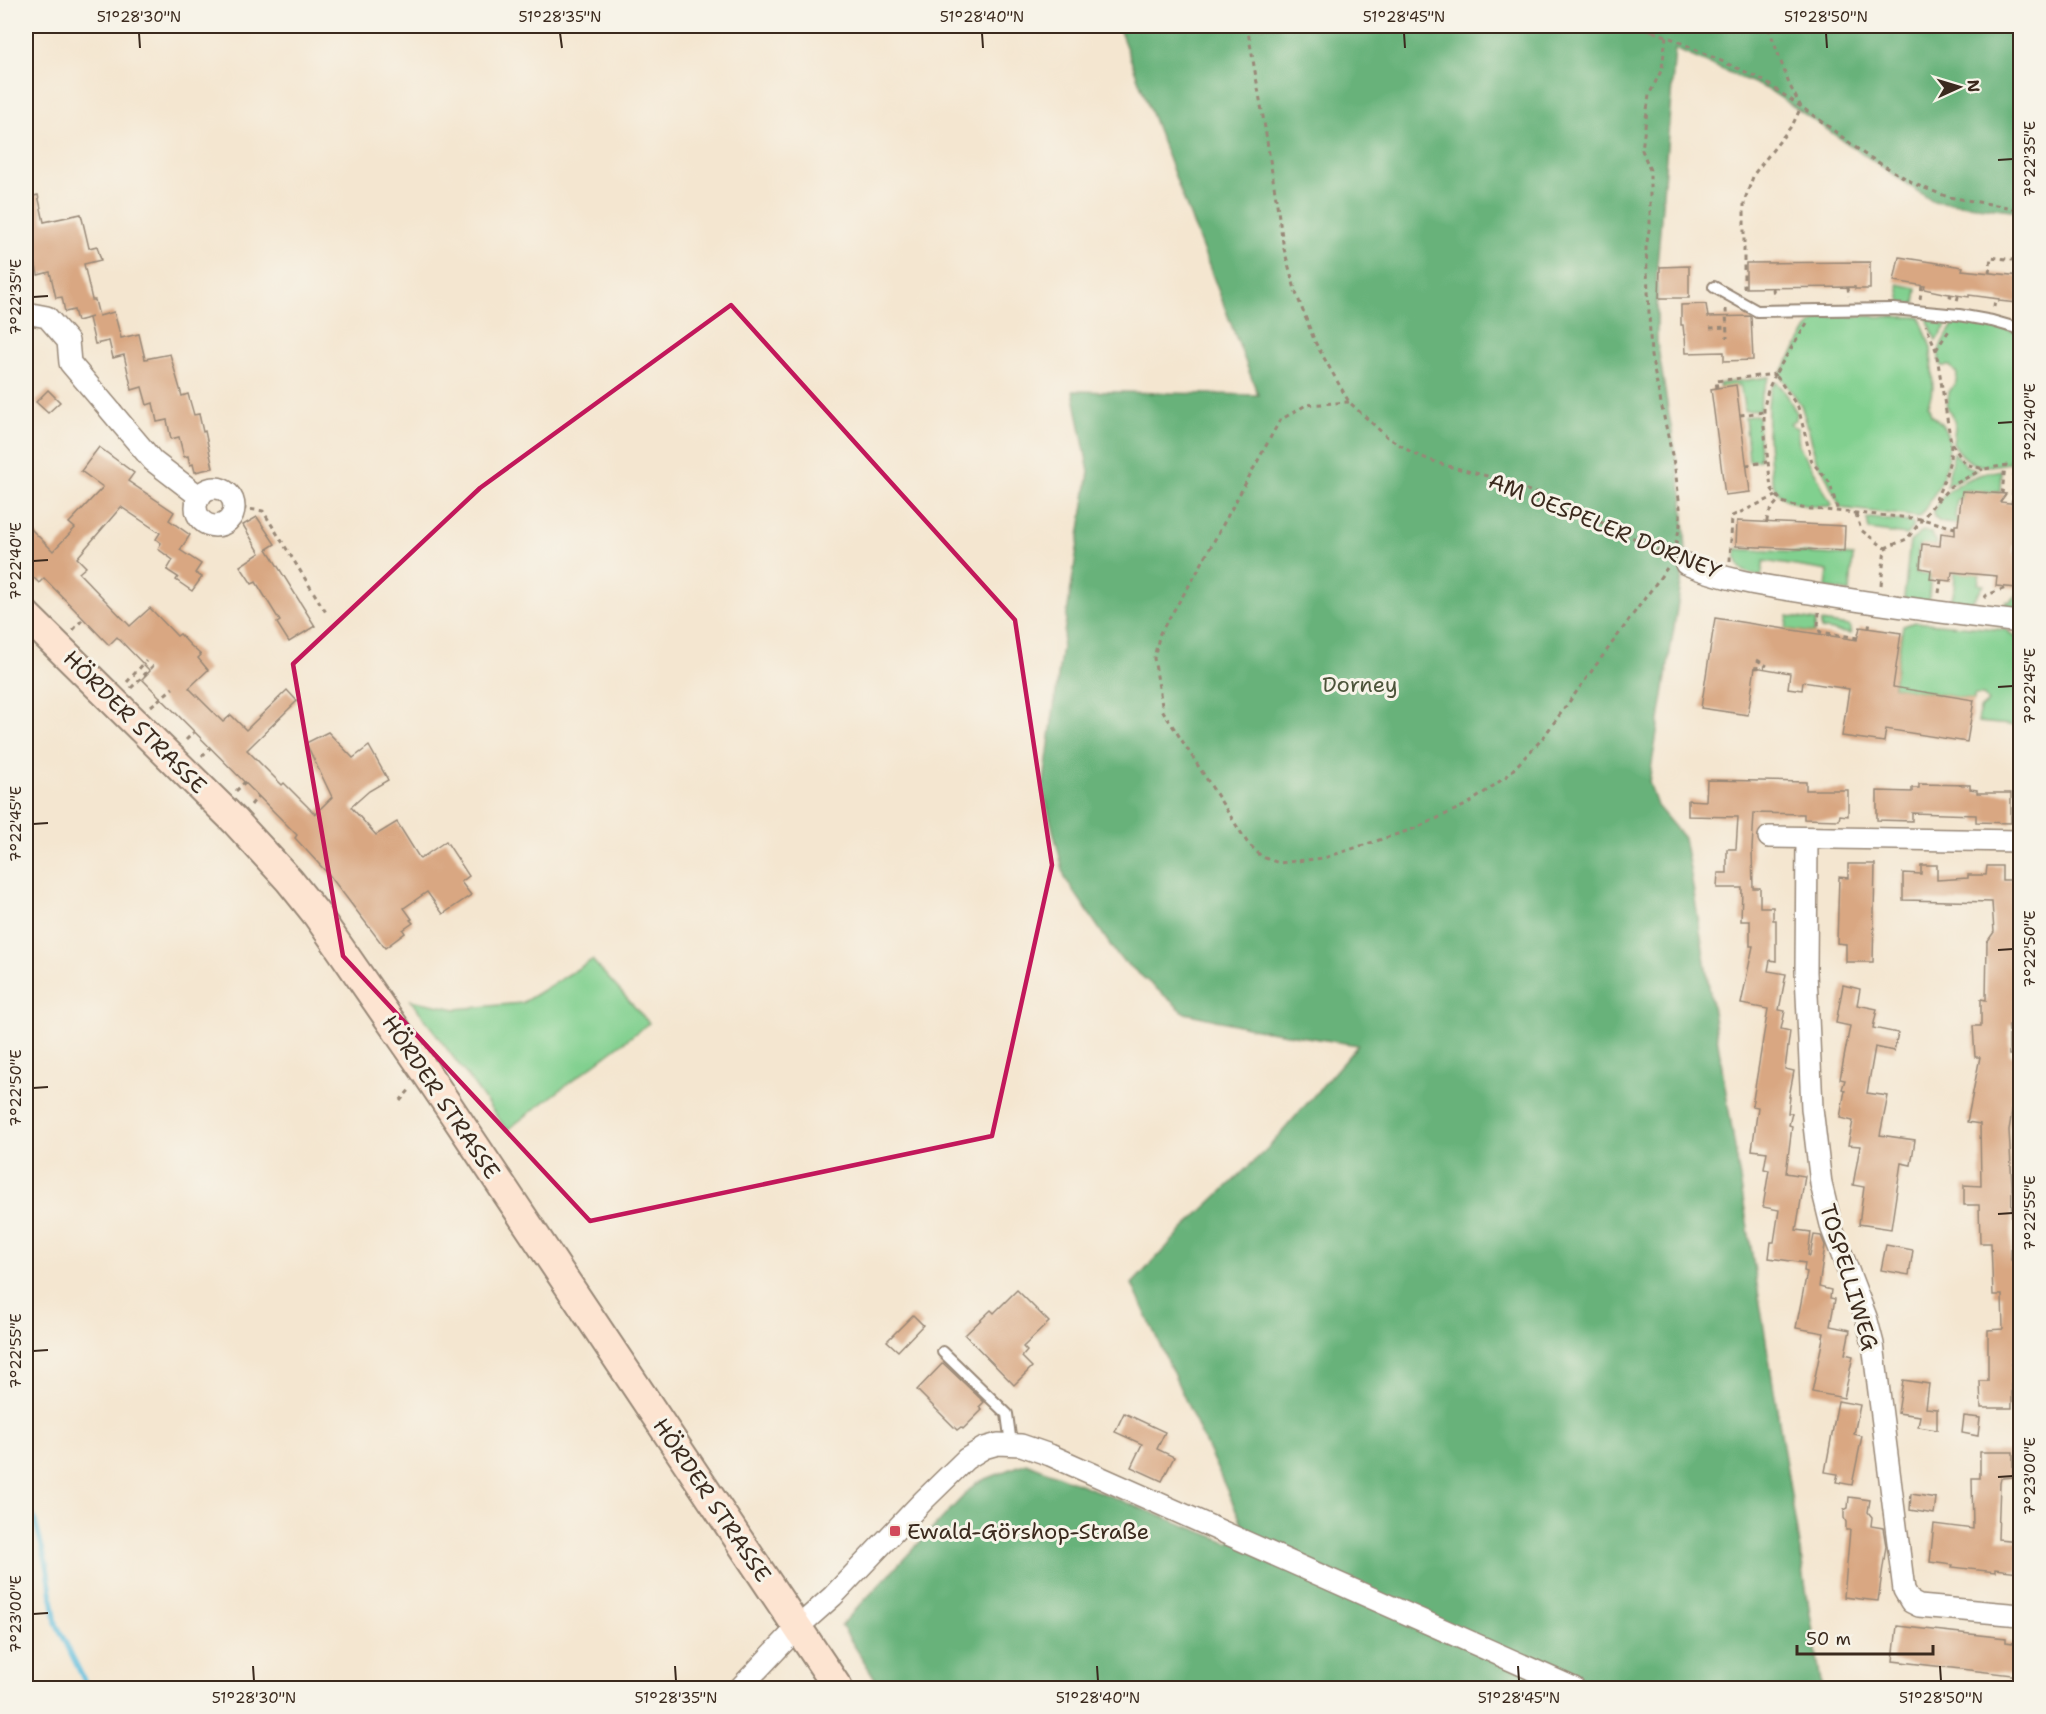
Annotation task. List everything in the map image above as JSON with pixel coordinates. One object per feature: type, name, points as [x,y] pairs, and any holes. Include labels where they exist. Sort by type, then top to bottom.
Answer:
[{"type":"main road","name":"HÖRDER STRASSE","points":[[26,615],[235,821],[264,851],[317,915],[425,1071],[838,1689]]},
{"type":"street","points":[[26,313],[47,317],[68,341],[70,363],[153,461],[200,497]]},
{"type":"street","points":[[212,489],[222,490],[230,497],[233,507],[231,517],[220,525],[209,525],[204,522],[197,514],[196,505],[200,497],[212,489]]},
{"type":"street","name":"AM OESPELER DORNEY","points":[[1680,561],[1704,572],[1874,612],[2020,622]]},
{"type":"street","points":[[1769,837],[2020,841]]},
{"type":"street","name":"TOSPELLIWEG","points":[[1807,838],[1806,972],[1812,1096],[1821,1184],[1832,1229],[1854,1285],[1873,1344],[1904,1590],[1911,1602],[1919,1606],[2020,1615]]},
{"type":"street","points":[[740,1689],[797,1628],[833,1596],[966,1459],[984,1448],[998,1444],[1021,1445],[1050,1455],[1574,1689]]},
{"type":"lane","points":[[1714,287],[1757,311],[1893,309],[1959,315],[2020,329]]},
{"type":"lane","points":[[944,1352],[1007,1413],[1011,1444]]},
{"type":"path","name":"AM OESPELER DORNEY","points":[[1247,26],[1284,249],[1296,293],[1315,342],[1349,402],[1386,436],[1414,453],[1444,465],[1541,495],[1680,561]]},
{"type":"path","points":[[1636,26],[1665,36],[1761,79],[1864,154],[1917,185],[1948,196],[2020,209]]},
{"type":"path","points":[[1650,31],[1668,26]]},
{"type":"path","points":[[1768,26],[1789,84],[1801,107]]},
{"type":"path","points":[[1349,402],[1306,405],[1280,420],[1196,574],[1160,633],[1154,658],[1162,711],[1247,842],[1262,857],[1279,863],[1324,858],[1416,828],[1468,804],[1507,776],[1542,739],[1621,633],[1680,561],[1680,507],[1675,469],[1651,356],[1646,248],[1650,224],[1650,170],[1642,150],[1649,95],[1662,69],[1665,36]]},
{"type":"path","points":[[1744,304],[1744,202],[1754,174],[1793,124],[1801,107]]},
{"type":"path","points":[[1989,273],[1991,257],[2020,261]]},
{"type":"path","points":[[1951,294],[1950,296],[1958,297]]},
{"type":"path","points":[[1727,338],[1728,295]]},
{"type":"path","points":[[1815,310],[1775,374],[1768,390],[1764,412],[1771,488],[1782,502],[1802,508],[1922,519],[1955,528]]},
{"type":"path","points":[[1921,311],[1936,350],[1951,443],[1946,478],[1934,504]]},
{"type":"path","points":[[1936,350],[1959,315]]},
{"type":"path","points":[[1710,328],[1726,327]]},
{"type":"path","points":[[1717,388],[1716,381],[1775,374]]},
{"type":"path","points":[[1775,374],[1798,407],[1812,462],[1830,483],[1838,512]]},
{"type":"path","points":[[1740,415],[1764,412]]},
{"type":"path","points":[[1951,443],[1965,464],[1984,469]]},
{"type":"path","points":[[1746,465],[1767,462]]},
{"type":"path","points":[[2012,504],[2015,464]]},
{"type":"path","points":[[1885,548],[1907,539],[1951,486],[1984,469],[2020,464]]},
{"type":"path","points":[[2002,494],[2005,465]]},
{"type":"path","points":[[1767,522],[1770,510],[1778,498]]},
{"type":"path","points":[[1730,577],[1732,516],[1778,498]]},
{"type":"path","points":[[233,507],[263,511],[327,614]]},
{"type":"path","points":[[1856,514],[1861,530],[1885,548]]},
{"type":"path","points":[[1869,628],[1885,548]]},
{"type":"path","points":[[2002,590],[2008,587]]},
{"type":"path","points":[[1994,592],[1994,600]]},
{"type":"path","points":[[72,631],[84,618]]},
{"type":"path","points":[[1818,624],[1820,632],[1858,638]]},
{"type":"path","points":[[1755,668],[1767,666],[1756,660]]},
{"type":"path","points":[[125,683],[146,661]]},
{"type":"path","points":[[130,688],[155,664]]},
{"type":"path","points":[[149,708],[173,688]]},
{"type":"path","points":[[182,743],[194,732]]},
{"type":"path","points":[[198,759],[210,748]]},
{"type":"path","points":[[232,794],[245,782]]},
{"type":"path","points":[[248,809],[258,796]]},
{"type":"highlighted area","points":[[731,305],[1015,620],[1052,865],[992,1136],[590,1221],[343,956],[293,664],[480,488]]},
{"type":"green space","name":"Dorney","points":[[1118,26],[2020,26],[2020,211],[1932,201],[1769,90],[1675,49],[1657,266],[1657,342],[1683,500],[1686,553],[1649,782],[1657,806],[1684,838],[1822,1688],[881,1688],[841,1625],[976,1483],[1026,1463],[1230,1543],[1242,1523],[1132,1284],[1191,1221],[1268,1148],[1358,1045],[1261,1030],[1185,1013],[1117,955],[1065,878],[1043,790],[1062,646],[1089,472],[1073,391],[1258,395]]},
{"type":"green space","points":[[1898,284],[1917,288],[1915,304],[1901,303]]},
{"type":"green space","points":[[1920,317],[1931,348],[1933,389],[1928,405],[1931,415],[1942,425],[1948,437],[1949,450],[1935,494],[1919,517],[1841,508],[1815,457],[1801,405],[1780,375],[1809,327],[1818,318]]},
{"type":"green space","points":[[1927,318],[1950,320],[1936,341]]},
{"type":"green space","points":[[1955,322],[1992,326],[2020,333],[2020,461],[1982,466],[1967,460],[1953,443],[1955,424],[1947,407],[1949,392],[1956,382],[1957,374],[1950,366],[1942,366],[1939,354],[1942,343]]},
{"type":"green space","points":[[1769,377],[1761,397],[1760,410],[1745,411],[1740,385],[1720,388],[1719,384]]},
{"type":"green space","points":[[1776,382],[1786,393],[1797,413],[1796,419],[1790,423],[1797,428],[1799,446],[1832,506],[1813,506],[1793,502],[1782,497],[1774,486],[1770,467],[1768,422],[1769,397]]},
{"type":"green space","points":[[1758,416],[1760,460],[1749,461],[1745,417]]},
{"type":"green space","points":[[1954,452],[1966,466],[1978,470],[1946,486]]},
{"type":"green space","points":[[2017,467],[2020,467],[2020,545],[2014,544],[2018,505],[2014,504]]},
{"type":"green space","points":[[2001,470],[2000,492],[1962,490],[1961,499],[1957,499],[1955,518],[1958,519],[1958,524],[1938,521],[1934,510],[1954,487],[1981,474]]},
{"type":"green space","points":[[1867,519],[1911,522],[1914,526],[1906,535],[1869,530]]},
{"type":"green space","points":[[1923,531],[1930,532],[1936,541],[1936,545],[1919,545],[1916,573],[1929,574],[1929,603],[1904,598],[1910,542]]},
{"type":"green space","points":[[1736,549],[1853,556],[1850,592],[1826,588],[1828,571],[1764,561],[1761,577],[1749,573],[1739,566]]},
{"type":"green space","points":[[1955,572],[1980,574],[1978,584],[1984,585],[1976,597],[1965,605],[1946,605],[1953,595]]},
{"type":"green space","points":[[2018,585],[2020,586],[2020,613],[2002,611],[2006,601],[2009,602],[2014,597],[2016,598]]},
{"type":"green space","points":[[1788,616],[1816,621],[1814,633],[1786,629]]},
{"type":"green space","points":[[1821,622],[1849,626],[1851,634],[1821,629]]},
{"type":"green space","points":[[1915,622],[2007,630],[2013,636],[2020,638],[2020,726],[1978,722],[1980,709],[1988,702],[1983,695],[1974,695],[1974,700],[1893,687],[1903,626]]},
{"type":"green space","points":[[592,960],[649,1023],[507,1130],[411,1000],[456,1009],[522,1003]]},
{"type":"building","points":[[38,195],[44,222],[81,214],[89,248],[97,246],[101,260],[84,264],[92,300],[95,300],[99,316],[114,312],[121,338],[139,334],[145,359],[170,354],[182,396],[188,394],[194,415],[199,414],[213,468],[195,472],[188,456],[184,457],[179,437],[171,439],[167,420],[157,422],[153,403],[147,405],[142,387],[132,390],[124,355],[113,358],[109,341],[95,344],[89,318],[92,317],[77,321],[74,310],[65,312],[62,297],[56,298],[50,272],[38,275],[30,240],[26,241],[26,198]]},
{"type":"building","points":[[1899,257],[1963,267],[1962,270],[2020,276],[2018,303],[1943,293],[1924,289],[1925,286],[1894,281]]},
{"type":"building","points":[[1870,262],[1870,289],[1855,289],[1855,287],[1746,288],[1746,263]]},
{"type":"building","points":[[1689,266],[1689,298],[1659,298],[1660,267]]},
{"type":"building","points":[[1706,304],[1708,317],[1751,316],[1753,360],[1724,361],[1724,352],[1686,353],[1685,335],[1683,325],[1681,325],[1681,305]]},
{"type":"building","points":[[1736,385],[1750,492],[1725,495],[1711,389]]},
{"type":"building","points":[[48,390],[60,402],[48,413],[36,402]]},
{"type":"building","points":[[99,447],[134,473],[128,481],[174,512],[169,520],[190,535],[180,550],[201,564],[195,573],[202,577],[192,591],[176,580],[178,577],[167,570],[173,560],[158,549],[161,543],[156,539],[160,533],[121,507],[77,558],[86,567],[79,573],[130,626],[150,608],[177,636],[180,634],[201,655],[198,658],[208,670],[189,688],[223,722],[231,715],[246,730],[287,690],[297,701],[247,750],[315,814],[332,797],[306,743],[328,732],[353,758],[369,746],[388,780],[369,791],[351,807],[376,835],[397,822],[420,859],[446,841],[469,876],[461,882],[471,895],[443,914],[427,892],[404,908],[413,923],[403,930],[405,933],[385,948],[330,876],[295,838],[297,835],[142,679],[150,671],[117,637],[109,645],[44,578],[39,583],[26,570],[26,524],[53,551],[75,528],[69,523],[103,487],[81,471]]},
{"type":"building","points":[[1962,491],[2006,494],[2000,502],[2018,504],[2013,553],[2020,554],[2020,579],[2018,579],[2017,588],[1996,586],[1997,576],[1952,572],[1951,581],[1930,579],[1931,570],[1920,568],[1922,544],[1940,546],[1941,533],[1955,535]]},
{"type":"building","points":[[257,517],[275,544],[267,549],[315,626],[289,642],[277,623],[280,621],[256,582],[252,584],[240,566],[260,553],[243,525]]},
{"type":"building","points":[[1737,521],[1845,526],[1844,551],[1736,546]]},
{"type":"building","points":[[1715,618],[1857,640],[1860,627],[1901,633],[1893,687],[1974,700],[1967,742],[1886,729],[1884,742],[1842,736],[1849,689],[1803,682],[1802,690],[1788,688],[1790,673],[1755,667],[1748,715],[1701,708]]},
{"type":"building","points":[[1707,780],[1806,782],[1806,790],[1848,790],[1848,816],[1840,815],[1839,820],[1804,819],[1804,814],[1754,813],[1752,849],[1753,888],[1760,888],[1760,907],[1773,907],[1773,920],[1776,920],[1776,961],[1770,960],[1768,971],[1786,974],[1779,1010],[1785,1011],[1781,1029],[1790,1031],[1785,1069],[1794,1071],[1789,1097],[1788,1113],[1792,1113],[1789,1125],[1792,1126],[1786,1173],[1805,1176],[1796,1230],[1811,1232],[1808,1255],[1810,1256],[1814,1235],[1821,1236],[1825,1245],[1819,1287],[1831,1290],[1830,1298],[1835,1299],[1830,1326],[1850,1330],[1845,1354],[1853,1356],[1844,1398],[1812,1392],[1824,1333],[1796,1328],[1807,1272],[1804,1271],[1805,1263],[1769,1258],[1779,1210],[1763,1207],[1769,1170],[1764,1169],[1767,1152],[1752,1150],[1758,1107],[1752,1106],[1768,1009],[1741,1004],[1753,946],[1750,946],[1750,921],[1741,921],[1742,888],[1717,888],[1718,873],[1727,873],[1727,849],[1736,849],[1738,817],[1688,816],[1688,800],[1706,801]]},
{"type":"building","points":[[1919,784],[1970,785],[1970,789],[1977,790],[1977,793],[2011,793],[2011,823],[1976,822],[1976,815],[1912,813],[1912,821],[1877,820],[1877,791],[1912,792],[1912,788],[1919,788]]},
{"type":"building","points":[[1848,864],[1875,864],[1873,962],[1846,962],[1846,944],[1837,943],[1839,877],[1848,878]]},
{"type":"building","points":[[1921,865],[1937,865],[1937,880],[1968,878],[1968,875],[1986,875],[1987,866],[2002,866],[2002,880],[2020,880],[2020,1024],[2009,1025],[2009,1055],[2016,1055],[2016,1074],[2018,1075],[2009,1130],[2012,1185],[2011,1260],[2020,1260],[2020,1361],[2012,1361],[2012,1408],[1981,1408],[1980,1381],[1988,1381],[1988,1330],[2003,1329],[2002,1295],[1993,1295],[1991,1243],[1980,1243],[1979,1205],[1964,1205],[1964,1185],[1981,1186],[1980,1124],[1967,1122],[1980,1057],[1975,1057],[1973,1026],[1981,1026],[1981,999],[1986,1000],[1987,942],[1994,932],[1992,902],[1903,900],[1903,873],[1921,874]]},
{"type":"building","points":[[1843,985],[1860,989],[1857,1005],[1877,1009],[1873,1028],[1898,1033],[1894,1051],[1875,1047],[1867,1093],[1888,1096],[1880,1135],[1915,1140],[1911,1165],[1901,1163],[1891,1229],[1859,1224],[1864,1187],[1853,1185],[1860,1146],[1848,1145],[1853,1121],[1840,1118],[1845,1090],[1842,1089],[1845,1080],[1840,1079],[1850,1026],[1836,1023]]},
{"type":"building","points":[[1886,1245],[1913,1250],[1909,1275],[1881,1270]]},
{"type":"building","points":[[1017,1290],[1049,1322],[1023,1347],[1027,1351],[1022,1357],[1032,1367],[1014,1385],[965,1335],[991,1310],[994,1313]]},
{"type":"building","points":[[913,1315],[923,1325],[898,1351],[887,1341]]},
{"type":"building","points":[[943,1363],[984,1402],[979,1407],[982,1410],[963,1429],[961,1427],[957,1430],[917,1390]]},
{"type":"building","points":[[1903,1380],[1929,1384],[1926,1408],[1937,1409],[1937,1430],[1918,1427],[1920,1416],[1898,1413]]},
{"type":"building","points":[[1838,1401],[1860,1405],[1854,1434],[1862,1436],[1852,1485],[1836,1482],[1838,1474],[1825,1472]]},
{"type":"building","points":[[1124,1413],[1165,1432],[1157,1449],[1174,1457],[1162,1481],[1131,1467],[1142,1444],[1115,1432]]},
{"type":"building","points":[[1964,1416],[1980,1418],[1978,1436],[1962,1433]]},
{"type":"building","points":[[1980,1452],[2013,1452],[2013,1477],[2001,1478],[2000,1483],[1998,1539],[2020,1541],[2018,1572],[1995,1569],[1995,1572],[1930,1562],[1934,1524],[1973,1529],[1972,1478],[1980,1478]]},
{"type":"building","points":[[1911,1494],[1936,1498],[1934,1514],[1910,1510]]},
{"type":"building","points":[[1849,1497],[1870,1500],[1868,1512],[1872,1517],[1871,1526],[1883,1528],[1886,1546],[1878,1601],[1844,1597],[1850,1530],[1846,1530],[1844,1510],[1848,1508]]},
{"type":"building","points":[[1897,1626],[2006,1638],[2006,1642],[2020,1644],[2020,1676],[1893,1661]]},
{"type":"waterway","points":[[26,1501],[35,1521],[47,1566],[56,1623],[88,1688]]},
{"type":"place","name":"Ewald-Görshop-Straße","points":[[895,1531]]}]
